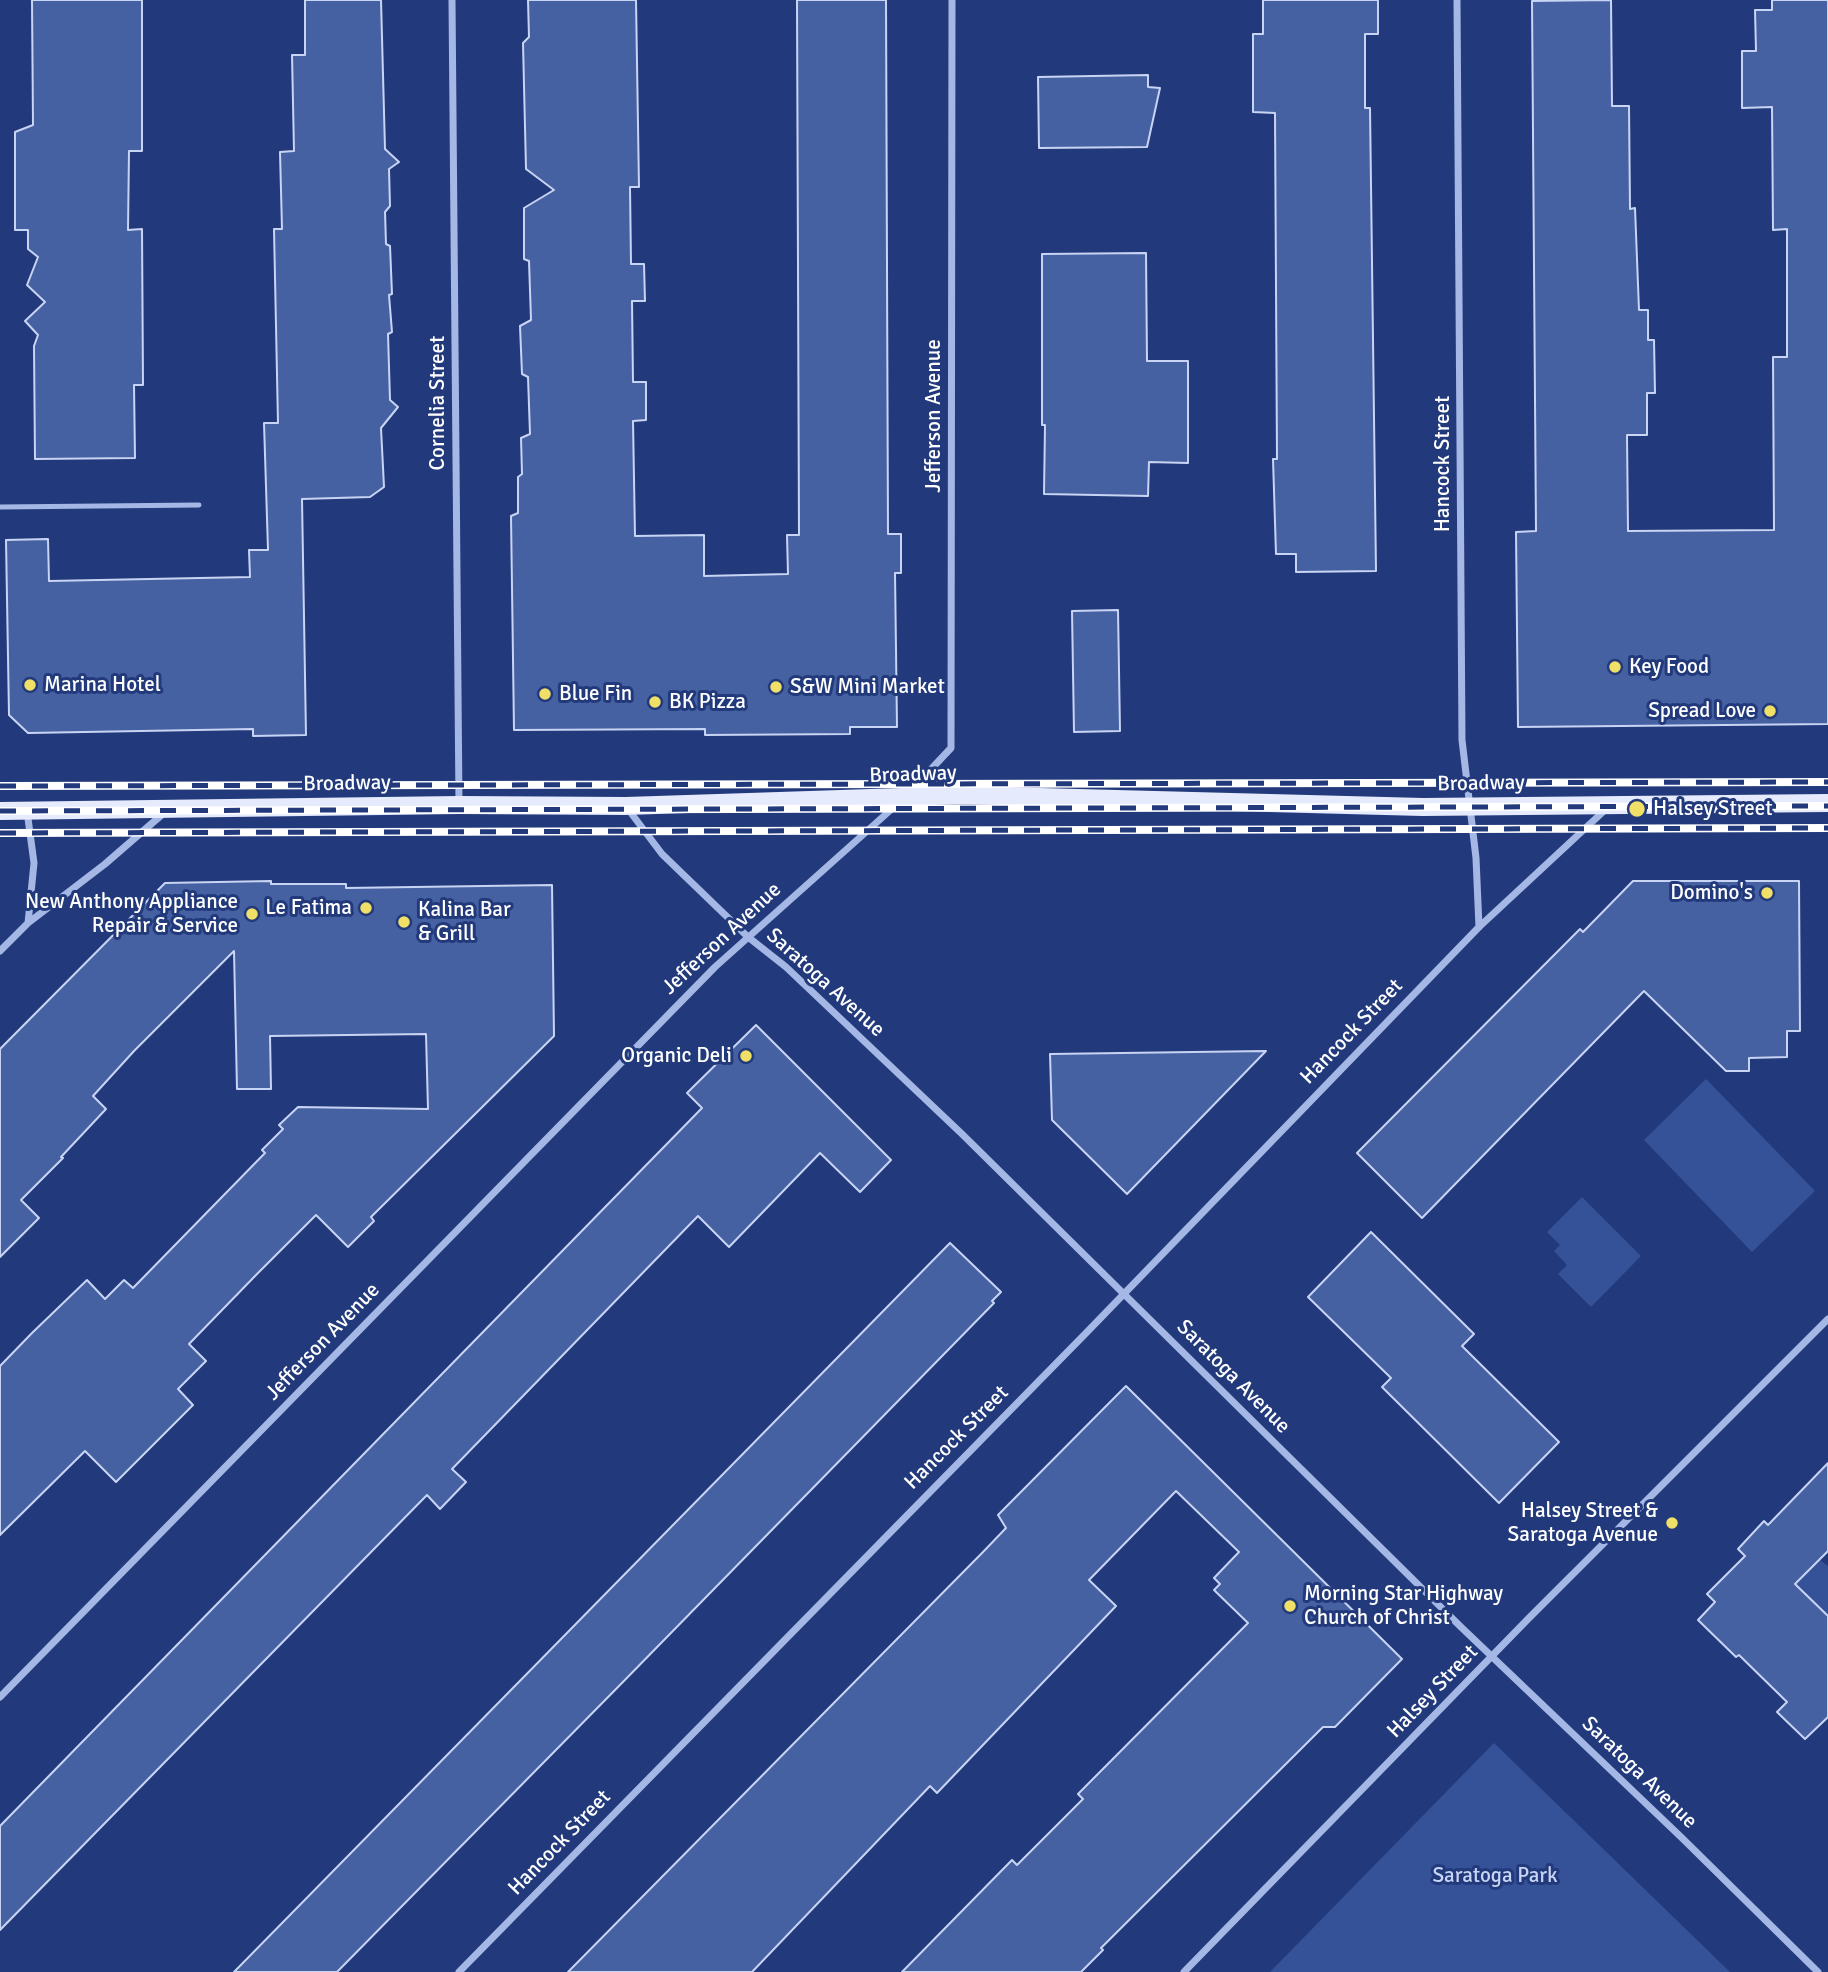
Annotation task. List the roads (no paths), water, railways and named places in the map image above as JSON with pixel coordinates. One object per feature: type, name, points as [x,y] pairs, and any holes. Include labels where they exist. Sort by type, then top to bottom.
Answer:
[{"type":"main road","name":"Broadway","points":[[0,811],[459,805],[626,806],[963,795],[1469,807],[1828,803]]},
{"type":"street","name":"Cornelia Street","points":[[452,0],[459,805]]},
{"type":"street","name":"Jefferson Avenue","points":[[0,1697],[715,967],[904,797],[951,748],[952,0]]},
{"type":"street","name":"Hancock Street","points":[[1457,0],[1462,740],[1476,858],[1479,928]]},
{"type":"street","name":"Hancock Street","points":[[458,1972],[1479,928],[1611,804]]},
{"type":"street","name":"Saratoga Avenue","points":[[626,806],[662,854],[962,1134],[1322,1492],[1818,1972]]},
{"type":"street","points":[[0,951],[28,923],[105,864],[168,810]]},
{"type":"street","points":[[27,811],[34,863],[28,923]]},
{"type":"street","name":"Halsey Street","points":[[1184,1972],[1828,1319]]},
{"type":"lane","points":[[0,506],[199,505]]},
{"type":"railway","points":[[0,786],[1828,782]]},
{"type":"railway","points":[[0,811],[1828,806]]},
{"type":"railway","points":[[0,833],[1828,828]]},
{"type":"place","name":"Key Food","points":[[1615,667]]},
{"type":"place","name":"Marina Hotel","points":[[30,685]]},
{"type":"place","name":"S&W Mini Market","points":[[776,687]]},
{"type":"place","name":"Blue Fin","points":[[545,694]]},
{"type":"place","name":"BK Pizza","points":[[655,702]]},
{"type":"place","name":"Spread Love","points":[[1770,711]]},
{"type":"place","name":"Halsey Street","points":[[1637,809]]},
{"type":"place","name":"Domino's","points":[[1767,893]]},
{"type":"place","name":"Le Fatima","points":[[366,908]]},
{"type":"place","name":"New Anthony Appliance Repair & Service","points":[[252,914]]},
{"type":"place","name":"Kalina Bar & Grill","points":[[404,922]]},
{"type":"place","name":"Organic Deli","points":[[746,1056]]},
{"type":"place","name":"Halsey Street & Saratoga Avenue","points":[[1672,1523]]},
{"type":"place","name":"Morning Star Highway Church of Christ","points":[[1290,1606]]},
{"type":"park label","name":"Saratoga Park","points":[[1495,1876]]}]
